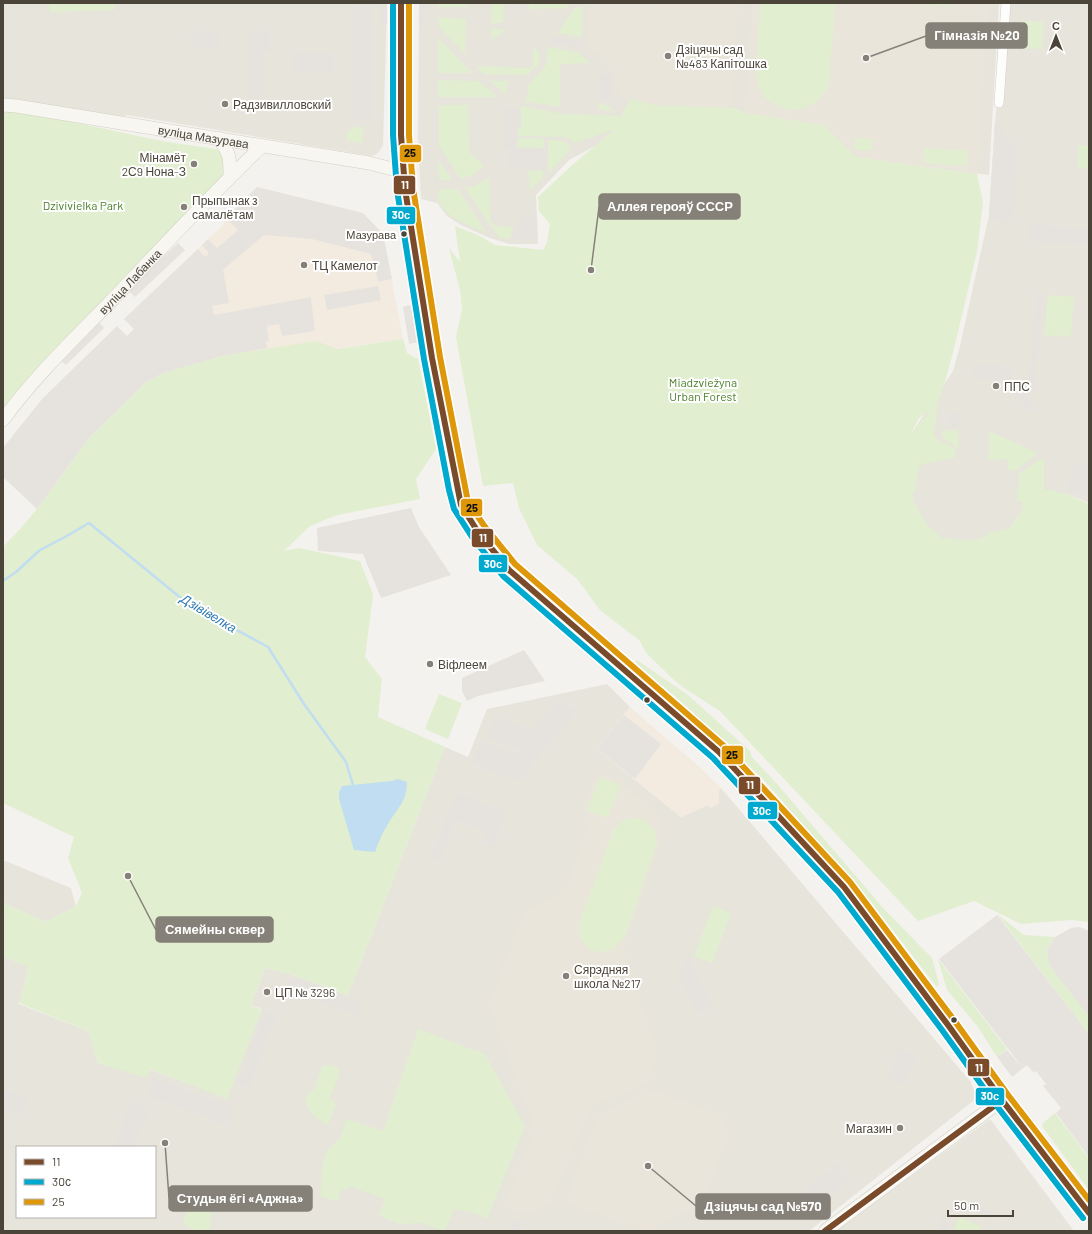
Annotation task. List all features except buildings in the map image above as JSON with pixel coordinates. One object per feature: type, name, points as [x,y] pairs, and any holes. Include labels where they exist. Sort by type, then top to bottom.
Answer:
[{"type":"main road","points":[[401,3],[401,135],[404,172],[432,358],[456,488],[461,505],[478,532],[509,570],[719,752],[849,893],[1002,1100],[1089,1213]]},
{"type":"main road","name":"вуліца Мазурава","points":[[3,105],[218,138],[261,147],[369,164],[404,172]]},
{"type":"main road","points":[[218,138],[227,149],[230,164],[230,176]]},
{"type":"main road","name":"вуліца Лабанка","points":[[3,420],[52,362],[230,176],[261,147]]},
{"type":"main road","points":[[826,1231],[1002,1100]]},
{"type":"street","points":[[998,103],[1006,3]]},
{"type":"shaded area","points":[[3,3],[387,3],[383,146],[377,154],[371,156],[127,115],[108,121],[3,105]]},
{"type":"shaded area","points":[[351,3],[373,3],[372,119],[351,119]]},
{"type":"shaded area","points":[[381,3],[387,3],[387,24],[381,24]]},
{"type":"shaded area","points":[[419,3],[999,3],[989,175],[855,157],[824,125],[745,113],[733,108],[651,116],[569,160],[536,195],[538,244],[509,244],[490,238],[461,225],[447,216],[437,203],[421,199],[418,139]]},
{"type":"shaded area","points":[[420,3],[426,3],[425,27],[419,29]]},
{"type":"shaded area","points":[[509,3],[526,3],[526,9],[509,9]]},
{"type":"shaded area","name":"Дзіцячы сад №483 Капітошка","points":[[646,3],[738,3],[733,108],[653,105],[618,96],[616,69],[586,43],[587,7],[645,7]]},
{"type":"shaded area","points":[[752,3],[988,3],[977,174],[855,157],[824,125],[745,113]]},
{"type":"shaded area","points":[[1008,3],[1089,3],[1089,503],[1064,493],[1057,493],[1056,491],[1046,593],[913,534],[907,440],[953,371],[960,346],[989,215],[995,122]]},
{"type":"shaded area","points":[[190,31],[219,31],[219,47],[191,47]]},
{"type":"shaded area","points":[[248,31],[270,31],[270,51],[263,51],[264,97],[249,97]]},
{"type":"shaded area","points":[[552,37],[583,42],[582,48],[551,43]]},
{"type":"shaded area","points":[[293,54],[334,54],[334,72],[293,71]]},
{"type":"shaded area","points":[[599,74],[612,74],[612,101],[600,101]]},
{"type":"shaded area","points":[[504,109],[520,109],[520,128],[516,128],[516,149],[546,149],[546,169],[509,169],[510,149],[504,149]]},
{"type":"shaded area","points":[[995,122],[1018,149],[1014,217],[1002,224],[989,215]]},
{"type":"shaded area","points":[[257,187],[363,213],[383,234],[403,339],[163,373],[130,333],[134,329],[124,319],[222,226],[226,218]]},
{"type":"shaded area","points":[[257,187],[363,213],[383,234],[392,279],[378,282],[371,254],[312,239],[264,235],[223,270],[229,303],[212,306],[214,315],[311,297],[315,331],[282,336],[279,324],[267,326],[269,341],[266,341],[267,348],[222,356],[163,373],[146,382],[89,438],[37,509],[3,477],[3,448],[42,399],[117,326],[127,336],[134,329],[124,319],[198,249],[205,257],[209,253],[202,245],[208,239],[217,248],[238,230],[226,218]]},
{"type":"shaded area","points":[[521,217],[537,217],[538,239],[512,240]]},
{"type":"shaded area","points":[[1029,224],[1089,229],[1089,245],[1028,241]]},
{"type":"shaded area","points":[[178,243],[185,250],[135,297],[128,290]]},
{"type":"shaded area","points":[[378,286],[381,300],[327,310],[324,295]]},
{"type":"shaded area","points":[[1036,293],[1043,293],[1035,391],[1028,391]]},
{"type":"shaded area","points":[[411,305],[418,342],[409,344],[403,307]]},
{"type":"shaded area","points":[[98,321],[104,328],[66,365],[60,360]]},
{"type":"shaded area","points":[[974,364],[1013,367],[1012,381],[973,378]]},
{"type":"shaded area","points":[[1015,386],[1038,409],[1032,414],[1010,391]]},
{"type":"shaded area","points":[[947,413],[959,413],[959,427],[948,427]]},
{"type":"shaded area","points":[[1076,462],[1089,467],[1089,498],[1066,488]]},
{"type":"shaded area","points":[[411,508],[419,527],[451,575],[381,598],[363,554],[318,551],[317,528]]},
{"type":"shaded area","points":[[524,650],[545,681],[478,696],[467,701],[462,691],[462,678]]},
{"type":"shaded area","points":[[607,684],[630,707],[597,749],[681,817],[708,805],[718,804],[719,791],[721,788],[970,1081],[976,1095],[973,1101],[809,1231],[3,1231],[3,957],[29,966],[19,1004],[88,1031],[98,1063],[146,1077],[149,1069],[227,1098],[262,1009],[251,1005],[265,968],[287,973],[348,995],[445,747],[468,757],[487,709]]},
{"type":"shaded area","points":[[559,698],[577,711],[518,781],[472,764],[480,741],[519,755],[521,750],[487,737],[494,716],[532,729]]},
{"type":"shaded area","points":[[630,707],[694,762],[721,788],[719,791],[719,804],[710,808],[708,805],[681,817],[597,749]]},
{"type":"shaded area","points":[[624,715],[661,744],[635,779],[597,749]]},
{"type":"shaded area","name":"Сярэдняя школа №217","points":[[598,772],[617,779],[662,818],[657,854],[623,947],[658,1055],[647,1083],[590,1107],[550,1203],[524,1215],[504,1207],[535,1129],[489,1005],[524,912],[565,892],[586,831],[584,805]]},
{"type":"shaded area","points":[[456,793],[506,811],[494,847],[483,844],[487,832],[456,820],[440,860],[431,856]]},
{"type":"shaded area","points":[[3,860],[71,888],[76,906],[46,922],[3,903]]},
{"type":"shaded area","points":[[997,915],[1089,1034],[1089,1157],[1056,1113],[1061,1108],[1043,1086],[1046,1084],[1036,1071],[1034,1073],[1027,1065],[1012,1077],[997,1057],[1007,1050],[1022,1067],[939,959]]},
{"type":"shaded area","points":[[1080,927],[1089,931],[1089,1012],[1087,1014],[1050,966],[1047,950],[1055,937],[1071,928]]},
{"type":"shaded area","points":[[688,954],[714,1007],[698,1014],[679,975]]},
{"type":"shaded area","points":[[290,977],[362,1004],[358,1016],[286,989]]},
{"type":"shaded area","points":[[265,1010],[277,1014],[249,1088],[237,1083]]},
{"type":"shaded area","points":[[899,1048],[917,1055],[904,1086],[887,1078]]},
{"type":"shaded area","points":[[153,1078],[234,1108],[227,1126],[147,1095]]},
{"type":"shaded area","points":[[3,1088],[29,1098],[22,1115],[3,1108]]},
{"type":"shaded area","points":[[652,1090],[722,1115],[729,1133],[705,1199],[651,1231],[644,1231],[565,1202],[598,1115]]},
{"type":"shaded area","points":[[131,1101],[149,1108],[135,1146],[113,1146]]},
{"type":"shaded area","points":[[990,1119],[1074,1231],[836,1231]]},
{"type":"shaded area","points":[[838,1163],[852,1180],[810,1214],[796,1197]]},
{"type":"shaded area","points":[[966,1202],[995,1213],[993,1219],[964,1208]]},
{"type":"shaded area","points":[[944,1214],[948,1227],[947,1231],[938,1231]]},
{"type":"shaded area","points":[[523,1220],[519,1231],[510,1231],[514,1221]]},
{"type":"green space","points":[[49,3],[114,3],[114,10],[50,12]]},
{"type":"green space","points":[[438,3],[467,3],[467,7],[438,7]]},
{"type":"green space","points":[[492,3],[504,3],[503,23],[491,23]]},
{"type":"green space","points":[[529,3],[569,3],[567,8],[529,9]]},
{"type":"green space","points":[[760,3],[835,3],[830,72],[827,89],[820,98],[808,107],[796,110],[785,109],[772,103],[761,91],[756,75]]},
{"type":"green space","points":[[949,3],[949,6],[912,4]]},
{"type":"green space","points":[[576,7],[583,7],[582,37],[557,33]]},
{"type":"green space","points":[[439,18],[466,19],[465,54],[439,27]]},
{"type":"green space","points":[[1022,21],[1044,22],[1042,49],[1020,48]]},
{"type":"green space","points":[[491,29],[504,29],[503,33],[491,40]]},
{"type":"green space","points":[[438,38],[472,73],[438,73]]},
{"type":"green space","points":[[533,45],[540,55],[539,64],[527,75],[484,74],[476,66],[530,68],[533,65]]},
{"type":"green space","points":[[548,47],[579,53],[590,63],[560,64],[560,107],[525,101],[528,93],[528,86],[546,65]]},
{"type":"green space","points":[[438,80],[479,81],[497,97],[438,97]]},
{"type":"green space","points":[[490,81],[510,81],[507,85],[506,95]]},
{"type":"green space","name":"Miadzviežyna Urban Forest","points":[[630,99],[653,105],[733,108],[745,113],[824,125],[856,157],[977,174],[983,202],[977,252],[953,353],[936,407],[934,434],[938,440],[950,446],[956,452],[954,458],[922,464],[917,474],[915,493],[912,493],[913,502],[930,528],[942,538],[970,541],[980,539],[991,532],[1009,529],[1022,511],[1023,502],[1017,501],[1017,490],[1020,483],[1018,475],[1042,458],[1044,460],[1044,490],[1056,490],[1057,493],[1064,493],[1089,504],[1089,922],[1072,920],[1021,924],[974,901],[918,921],[720,711],[684,688],[672,678],[646,653],[640,641],[600,610],[577,579],[537,545],[519,508],[513,483],[483,486],[456,337],[462,309],[460,290],[449,248],[460,262],[455,226],[478,235],[495,245],[543,250],[547,242],[550,224],[539,211],[538,197],[571,166],[615,129],[574,143],[566,137],[518,136],[518,128],[521,128],[521,106],[563,114],[621,116]],"holes":[[[932,409],[910,435],[919,418]]]},
{"type":"green space","points":[[599,103],[608,106],[614,111],[599,110]]},
{"type":"green space","points":[[439,105],[468,105],[469,152],[484,166],[471,176],[460,179],[439,145]]},
{"type":"green space","name":"Dzivivielka Park","points":[[3,111],[54,118],[160,141],[228,151],[234,155],[236,165],[117,285],[59,346],[3,409]]},
{"type":"green space","points":[[355,127],[363,127],[363,143],[347,141],[347,132]]},
{"type":"green space","points":[[518,138],[544,139],[544,148],[517,147]]},
{"type":"green space","points":[[855,138],[873,139],[872,151],[854,150]]},
{"type":"green space","points":[[548,140],[567,142],[570,151],[548,173]]},
{"type":"green space","points":[[1079,145],[1089,146],[1089,168],[1077,167]]},
{"type":"green space","points":[[924,148],[968,151],[967,166],[923,163]]},
{"type":"green space","points":[[438,159],[452,180],[439,180]]},
{"type":"green space","points":[[527,171],[543,171],[543,178],[530,190],[530,181]]},
{"type":"green space","points":[[489,178],[490,220],[495,226],[513,227],[510,239],[499,238],[465,188],[475,186]]},
{"type":"green space","points":[[439,189],[457,189],[487,233],[462,223],[447,212],[441,205],[438,198]]},
{"type":"green space","points":[[1048,295],[1074,297],[1071,337],[1044,335]]},
{"type":"green space","points":[[403,339],[407,353],[418,359],[436,449],[416,479],[420,499],[337,515],[310,526],[284,551],[299,548],[360,561],[373,595],[365,657],[382,679],[378,717],[445,747],[348,995],[287,973],[265,968],[251,1005],[262,1010],[227,1099],[150,1069],[146,1078],[98,1063],[88,1031],[19,1003],[29,967],[3,957],[3,903],[46,922],[76,906],[82,893],[68,858],[74,837],[3,803],[3,547],[37,509],[89,438],[146,382],[163,373],[222,356],[316,341],[337,349]]},
{"type":"green space","points":[[958,430],[959,451],[950,442],[943,439],[942,431]]},
{"type":"green space","points":[[989,431],[1038,453],[1016,470],[1008,470],[1008,459],[989,460]]},
{"type":"green space","points":[[637,660],[688,695],[750,751],[752,757],[884,909],[932,958],[939,984],[937,987],[867,897],[763,779],[686,706],[635,662]]},
{"type":"green space","points":[[439,694],[462,703],[448,739],[425,729]]},
{"type":"green space","points":[[600,777],[621,785],[607,818],[587,810]]},
{"type":"green space","points":[[638,818],[651,825],[657,845],[625,936],[614,949],[601,953],[588,948],[580,938],[580,921],[613,830],[624,820]]},
{"type":"green space","points":[[713,906],[731,913],[712,963],[694,956]]},
{"type":"green space","points":[[997,914],[1024,935],[1055,937],[1047,950],[1049,958],[1087,1013],[1089,1012],[1089,1034]]},
{"type":"green space","points":[[938,959],[1007,1049],[997,1057],[978,1027],[947,990]]},
{"type":"green space","points":[[418,1029],[485,1054],[525,1126],[487,1219],[472,1212],[454,1209],[445,1231],[422,1223],[400,1224],[379,1216],[385,1199],[350,1186],[348,1190],[342,1188],[337,1202],[320,1196],[323,1162],[328,1149],[339,1140],[347,1119],[383,1131]]},
{"type":"green space","points":[[332,1065],[339,1069],[339,1077],[329,1099],[337,1103],[328,1125],[312,1114],[307,1106],[306,1096],[315,1088],[322,1066]]},
{"type":"green space","points":[[1055,1113],[1089,1158],[1089,1190],[1042,1126],[1044,1122]]},
{"type":"green space","points":[[203,1202],[211,1214],[210,1229],[202,1231],[196,1230],[183,1223],[190,1203]]},
{"type":"green space","points":[[959,1217],[981,1226],[978,1231],[954,1231]]},
{"type":"water","points":[[398,779],[407,782],[407,789],[401,804],[384,830],[375,852],[354,850],[339,799],[339,792],[342,786],[392,781]]},
{"type":"waterway","name":"Дзівівелка","points":[[3,581],[16,572],[40,550],[89,523],[187,603],[268,647],[304,704],[346,762],[353,785]]},
{"type":"transit line","name":"30с","points":[[393,3],[393,135],[397,190],[424,359],[454,509],[472,537],[503,576],[713,758],[838,892],[942,1030],[996,1105],[1083,1218]]},
{"type":"transit line","name":"11","points":[[401,3],[401,135],[405,189],[432,358],[461,505],[478,532],[509,570],[719,752],[844,887],[948,1025],[1002,1100],[1089,1213]]},
{"type":"transit line","name":"25","points":[[409,3],[409,135],[413,188],[440,357],[468,502],[485,527],[515,564],[724,746],[850,882],[954,1020],[1008,1095],[1089,1200]]},
{"type":"transit line","name":"11","points":[[825,1231],[1002,1100]]},
{"type":"place","name":"Дзіцячы сад №483 Капітошка","points":[[668,56]]},
{"type":"place","name":"Гімназія №20","points":[[866,58]]},
{"type":"place","name":"Радзивилловский","points":[[225,104]]},
{"type":"place","name":"Мінамёт 2С9 Нона-З","points":[[194,164]]},
{"type":"place","name":"Прыпынак з самалётам","points":[[184,207]]},
{"type":"place","name":"Мазурава","points":[[404,234]]},
{"type":"place","name":"ТЦ Камелот","points":[[304,265]]},
{"type":"place","name":"Аллея герояў СССР","points":[[591,270]]},
{"type":"place","name":"ППС","points":[[996,386]]},
{"type":"place","name":"Віфлеем","points":[[430,664]]},
{"type":"place","name":"Сямейны сквер","points":[[128,876]]},
{"type":"place","name":"Сярэдняя школа №217","points":[[566,976]]},
{"type":"place","name":"ЦП № 3296","points":[[267,992]]},
{"type":"place","name":"Магазин","points":[[900,1128]]},
{"type":"place","name":"Студыя ёгі «Аджна»","points":[[165,1143]]},
{"type":"place","name":"Дзіцячы сад №570","points":[[648,1166]]}]
